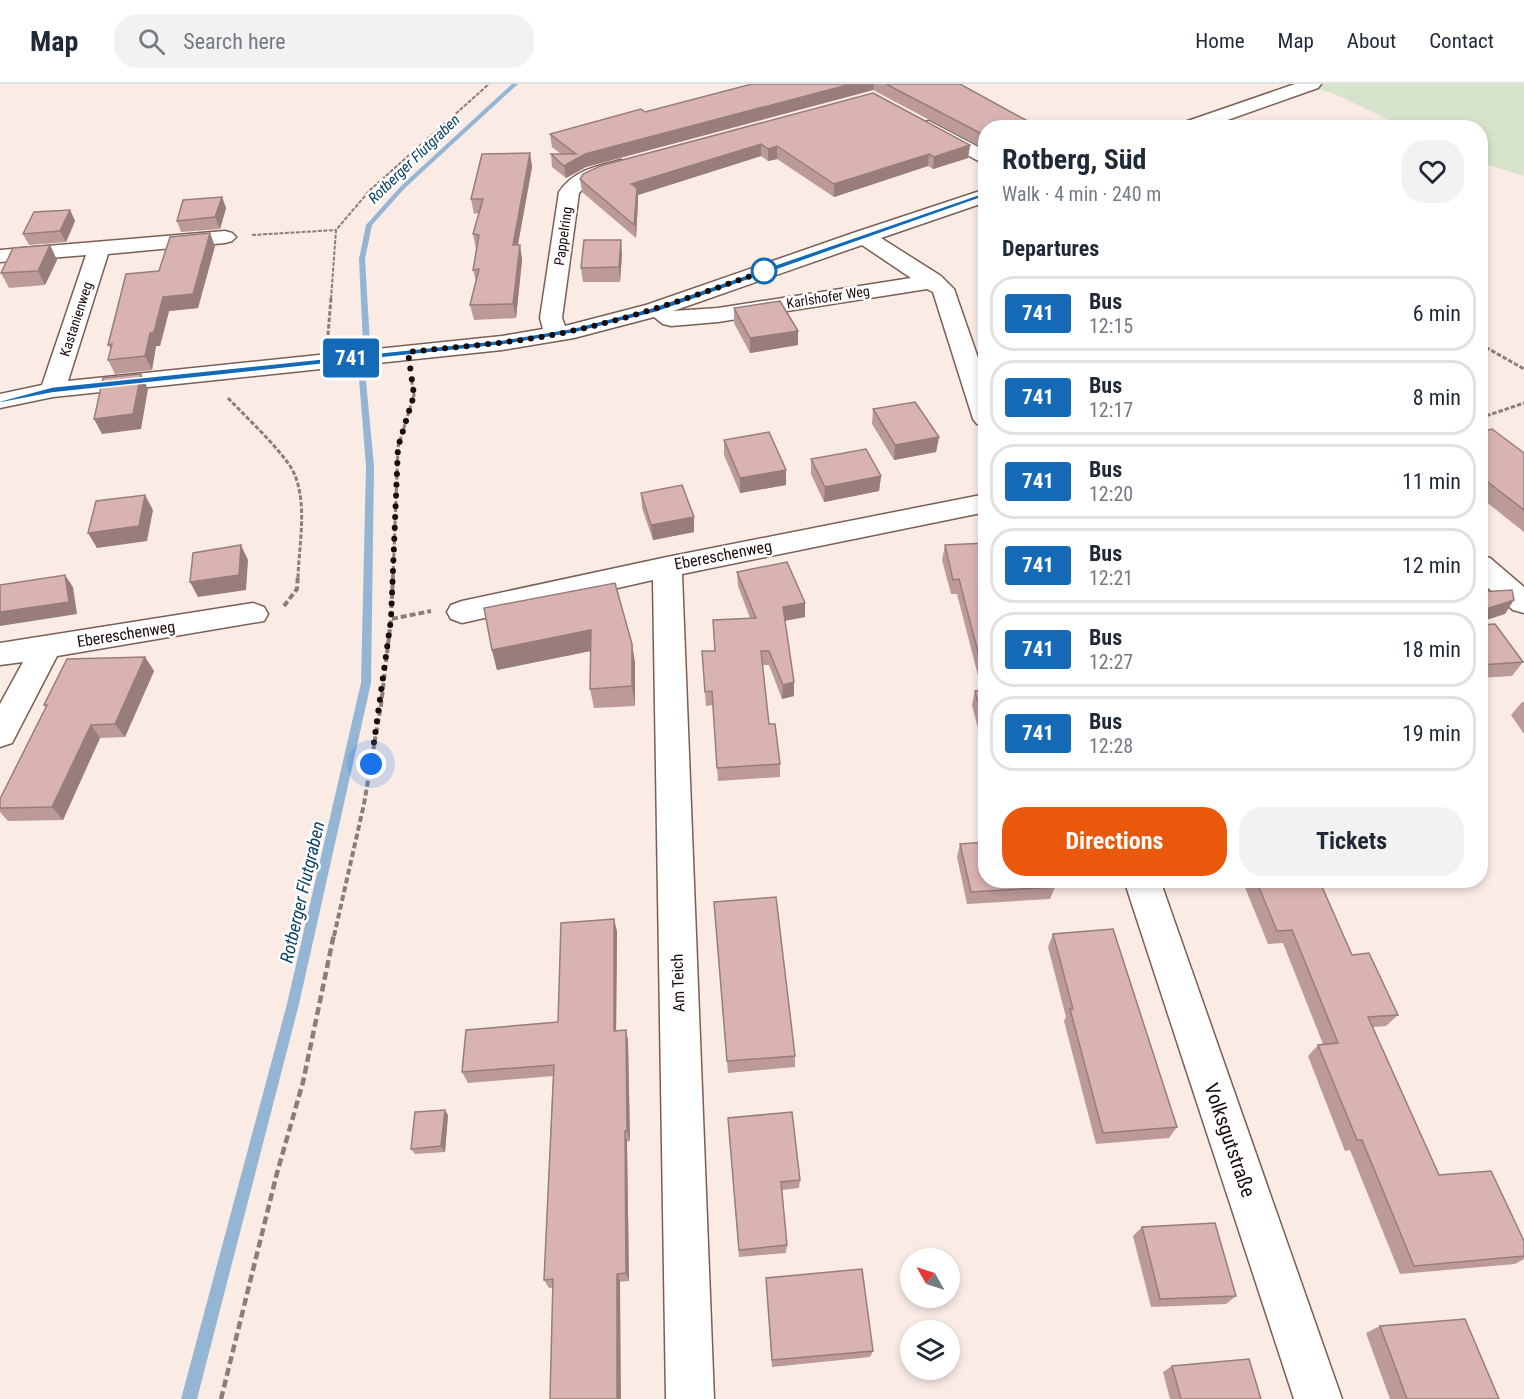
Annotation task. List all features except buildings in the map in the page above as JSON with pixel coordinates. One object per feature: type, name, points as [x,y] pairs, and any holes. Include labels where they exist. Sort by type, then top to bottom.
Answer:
[{"type":"street","points":[[1209,120],[1312,84]]},
{"type":"street","points":[[915,119],[978,154]]},
{"type":"street","name":"Pappelring","points":[[556,334],[551,318],[569,192],[576,181],[594,173],[638,161]]},
{"type":"street","points":[[0,401],[52,390],[502,343],[556,334],[654,310],[978,198]]},
{"type":"street","points":[[863,236],[943,289],[978,395]]},
{"type":"street","points":[[0,256],[225,237]]},
{"type":"street","name":"Kastanienweg","points":[[52,390],[99,248]]},
{"type":"street","name":"Karlshofer Weg","points":[[654,310],[671,319],[718,315],[933,281]]},
{"type":"street","name":"Ebereschenweg","points":[[462,612],[667,567],[978,505]]},
{"type":"street","name":"Am Teich","points":[[667,567],[690,1399]]},
{"type":"street","points":[[1488,572],[1524,603]]},
{"type":"street","name":"Ebereschenweg","points":[[0,654],[253,614]]},
{"type":"street","points":[[0,734],[46,647]]},
{"type":"street","name":"Volksgutstraße","points":[[1145,888],[1318,1399]]},
{"type":"path","points":[[335,360],[336,230],[370,190],[489,84]]},
{"type":"path","points":[[225,237],[336,230]]},
{"type":"path","points":[[1488,349],[1524,369]]},
{"type":"path","points":[[221,1399],[277,1173],[303,1082],[348,868],[364,804],[381,705],[391,619],[398,447],[414,395],[401,353]]},
{"type":"path","points":[[230,371],[226,391],[230,401],[272,443],[288,464],[297,483],[301,504],[297,589],[285,605],[253,614]]},
{"type":"path","points":[[1488,415],[1524,403]]},
{"type":"path","points":[[391,619],[452,606],[462,612]]},
{"type":"green space","points":[[1301,84],[1524,84],[1524,176],[1488,165],[1488,120],[1390,120],[1332,93]]},
{"type":"waterway","name":"Rotberger Flutgraben","points":[[366,343],[362,259],[369,225],[403,187],[515,84]]},
{"type":"waterway","name":"Rotberger Flutgraben","points":[[189,1399],[293,1004],[366,683],[370,466],[362,381]]},
{"type":"bus line","name":"741","points":[[0,401],[22,394],[52,390],[502,343],[574,331],[654,310],[978,198]]},
{"type":"route","points":[[371,764],[381,705],[391,619],[398,447],[414,395],[408,352],[502,343],[574,331],[654,310],[773,268],[764,271]]}]
